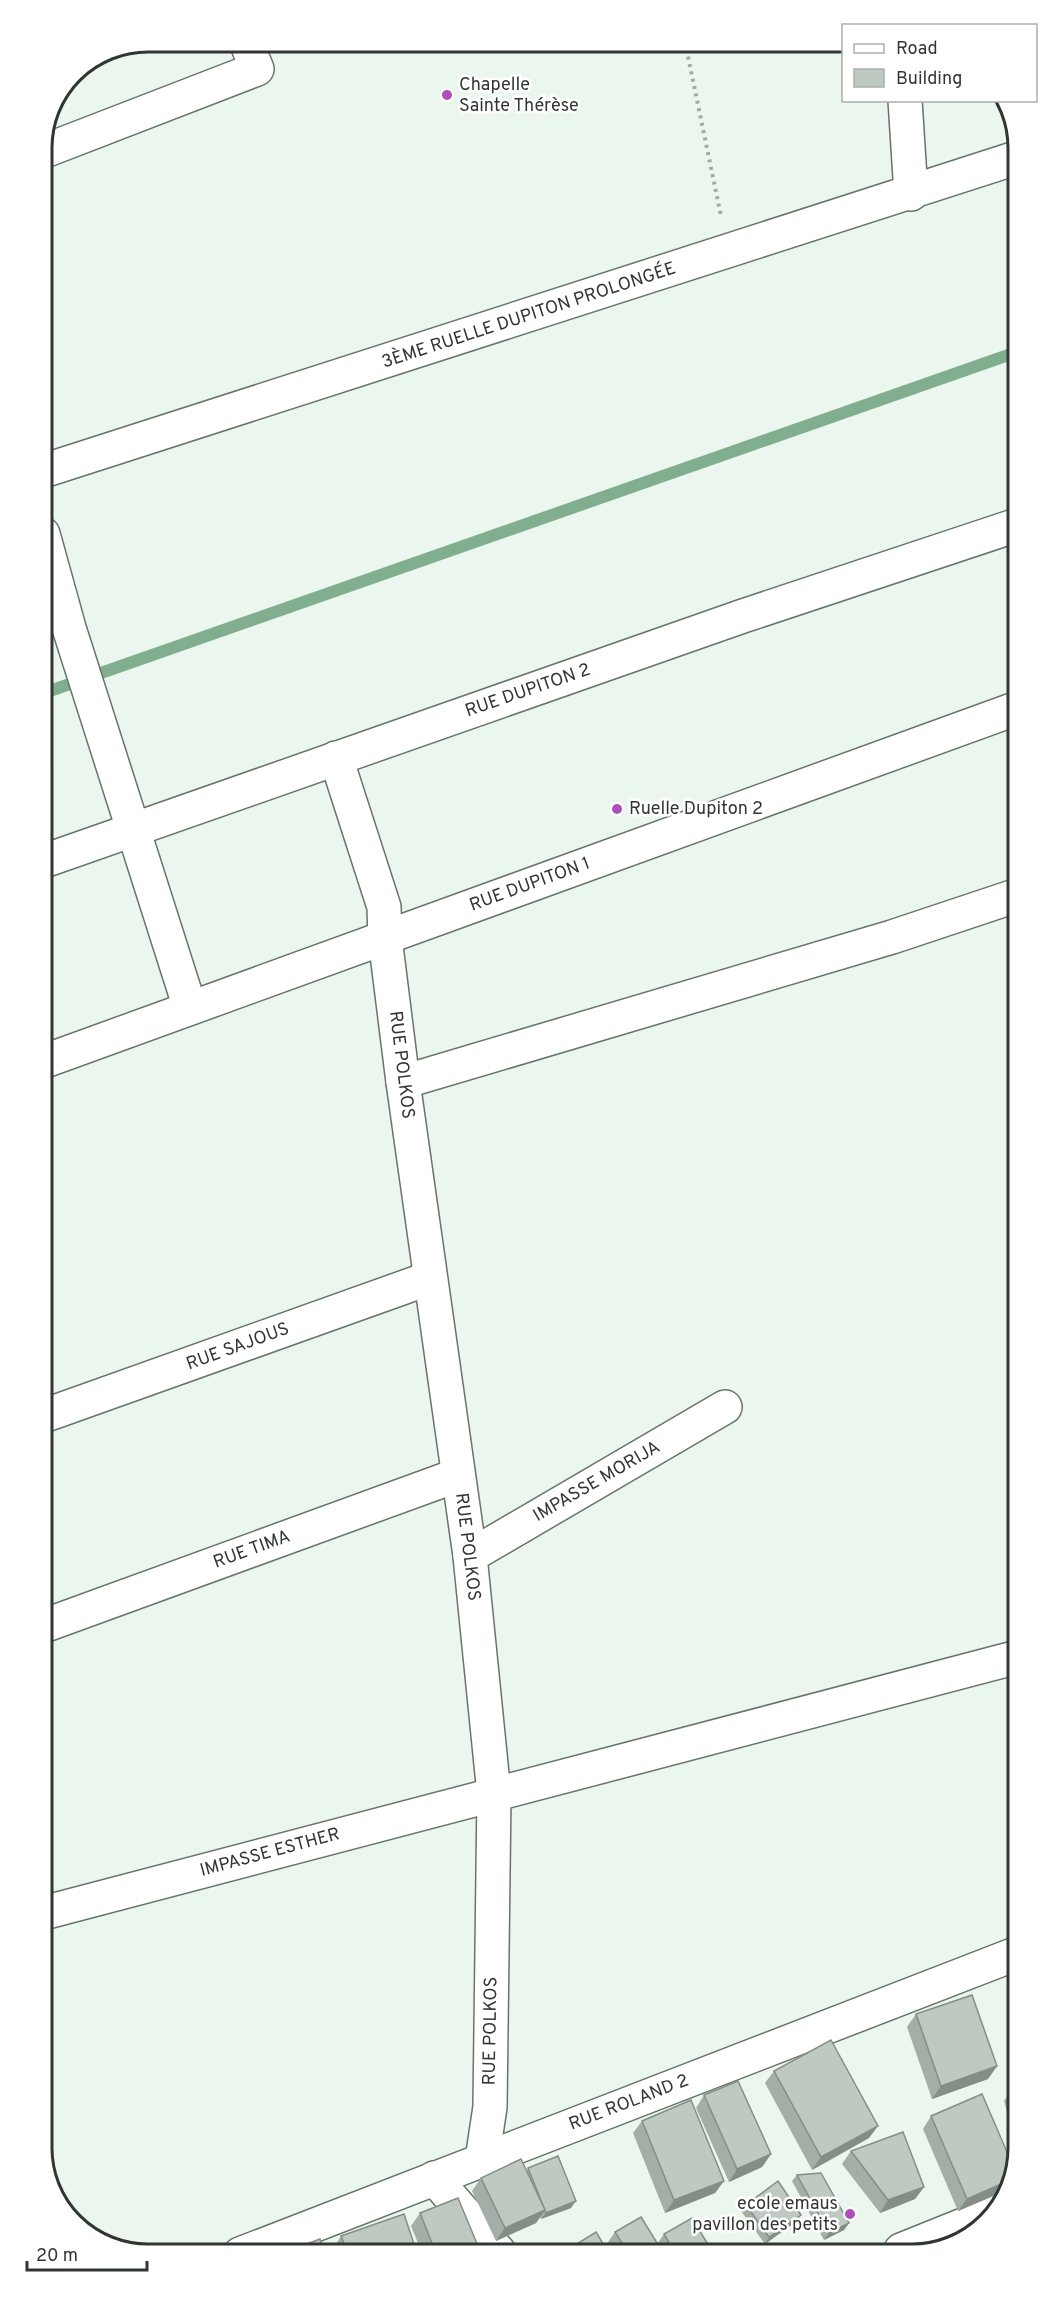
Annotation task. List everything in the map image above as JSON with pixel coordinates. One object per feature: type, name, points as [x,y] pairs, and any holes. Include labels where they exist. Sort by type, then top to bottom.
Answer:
[{"type":"street","points":[[53,148],[257,69],[250,53]]},
{"type":"street","points":[[905,102],[911,194]]},
{"type":"street","name":"3ÈME RUELLE DUPITON PROLONGÉE","points":[[53,468],[911,194],[1008,161]]},
{"type":"street","name":"RUE DUPITON 2","points":[[53,858],[743,616],[1008,528]]},
{"type":"street","points":[[53,570],[95,712],[190,1008]]},
{"type":"street","name":"RUE DUPITON 1","points":[[53,1058],[1008,712]]},
{"type":"street","name":"RUE POLKOS","points":[[336,758],[384,907],[385,938],[403,1082],[470,1556],[494,1804],[490,2107],[482,2160]]},
{"type":"street","points":[[403,1082],[892,937],[1008,899]]},
{"type":"street","name":"RUE SAJOUS","points":[[53,1413],[430,1278]]},
{"type":"street","name":"IMPASSE MORIJA","points":[[470,1556],[725,1407]]},
{"type":"street","name":"RUE TIMA","points":[[53,1622],[458,1475]]},
{"type":"street","name":"IMPASSE ESTHER","points":[[53,1911],[494,1804],[1008,1660]]},
{"type":"street","name":"RUE ROLAND 2","points":[[266,2244],[1008,1957]]},
{"type":"street","points":[[434,2178],[492,2244]]},
{"type":"street","points":[[916,2244],[975,2220]]},
{"type":"path","points":[[687,53],[728,252]]},
{"type":"building","points":[[972,1995],[997,2066],[941,2086],[916,2014]]},
{"type":"building","points":[[831,2040],[878,2126],[821,2157],[774,2071]]},
{"type":"building","points":[[738,2081],[771,2154],[737,2169],[704,2095]]},
{"type":"building","points":[[982,2094],[1008,2154],[1007,2168],[1002,2184],[967,2199],[931,2116]]},
{"type":"building","points":[[691,2100],[724,2181],[674,2200],[642,2121]]},
{"type":"building","points":[[903,2132],[924,2187],[888,2200],[851,2151]]},
{"type":"building","points":[[558,2156],[576,2201],[546,2213],[528,2168]]},
{"type":"building","points":[[521,2159],[545,2210],[505,2228],[481,2178]]},
{"type":"building","points":[[821,2173],[849,2223],[829,2233],[797,2175]]},
{"type":"building","points":[[778,2181],[801,2215],[769,2237],[746,2205]]},
{"type":"building","points":[[458,2198],[477,2244],[432,2244],[420,2213]]},
{"type":"building","points":[[404,2214],[414,2244],[344,2244],[341,2236]]},
{"type":"building","points":[[641,2217],[658,2244],[623,2244],[615,2232]]},
{"type":"building","points":[[692,2218],[708,2244],[670,2244],[664,2234]]},
{"type":"building","points":[[596,2232],[603,2244],[577,2244]]},
{"type":"building","points":[[320,2239],[322,2244],[307,2244]]},
{"type":"waterway","points":[[53,690],[1008,355]]},
{"type":"place","name":"Chapelle Sainte Thérèse","points":[[447,95]]},
{"type":"place","name":"Ruelle Dupiton 2","points":[[617,809]]},
{"type":"place","name":"ecole emaus pavillon des petits","points":[[850,2214]]}]
